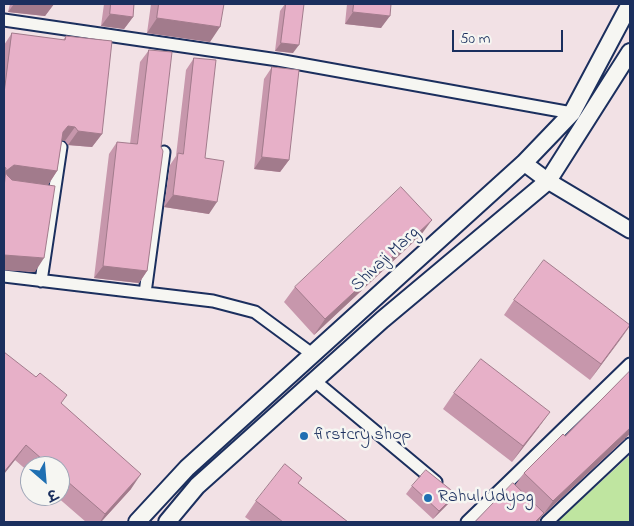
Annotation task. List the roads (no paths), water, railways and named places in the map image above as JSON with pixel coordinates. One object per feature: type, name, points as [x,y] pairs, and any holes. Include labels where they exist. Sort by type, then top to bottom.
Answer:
[{"type":"main road","name":"Shivaji Marg","points":[[137,522],[187,468],[524,163],[572,113],[625,4]]},
{"type":"main road","points":[[167,522],[197,486],[382,320],[548,181],[630,52]]},
{"type":"street","points":[[4,20],[278,60],[572,113]]},
{"type":"street","points":[[41,281],[50,192],[61,147]]},
{"type":"street","points":[[145,293],[164,152]]},
{"type":"street","points":[[524,163],[548,181],[630,230]]},
{"type":"street","points":[[4,276],[242,307],[266,319],[312,354]]},
{"type":"street","points":[[467,522],[506,492],[630,364]]},
{"type":"street","points":[[315,381],[445,489]]},
{"type":"street","points":[[547,522],[630,444]]},
{"type":"place","name":"firstcry shop","points":[[304,436]]},
{"type":"place","name":"Rahul Udyog","points":[[428,498]]}]
